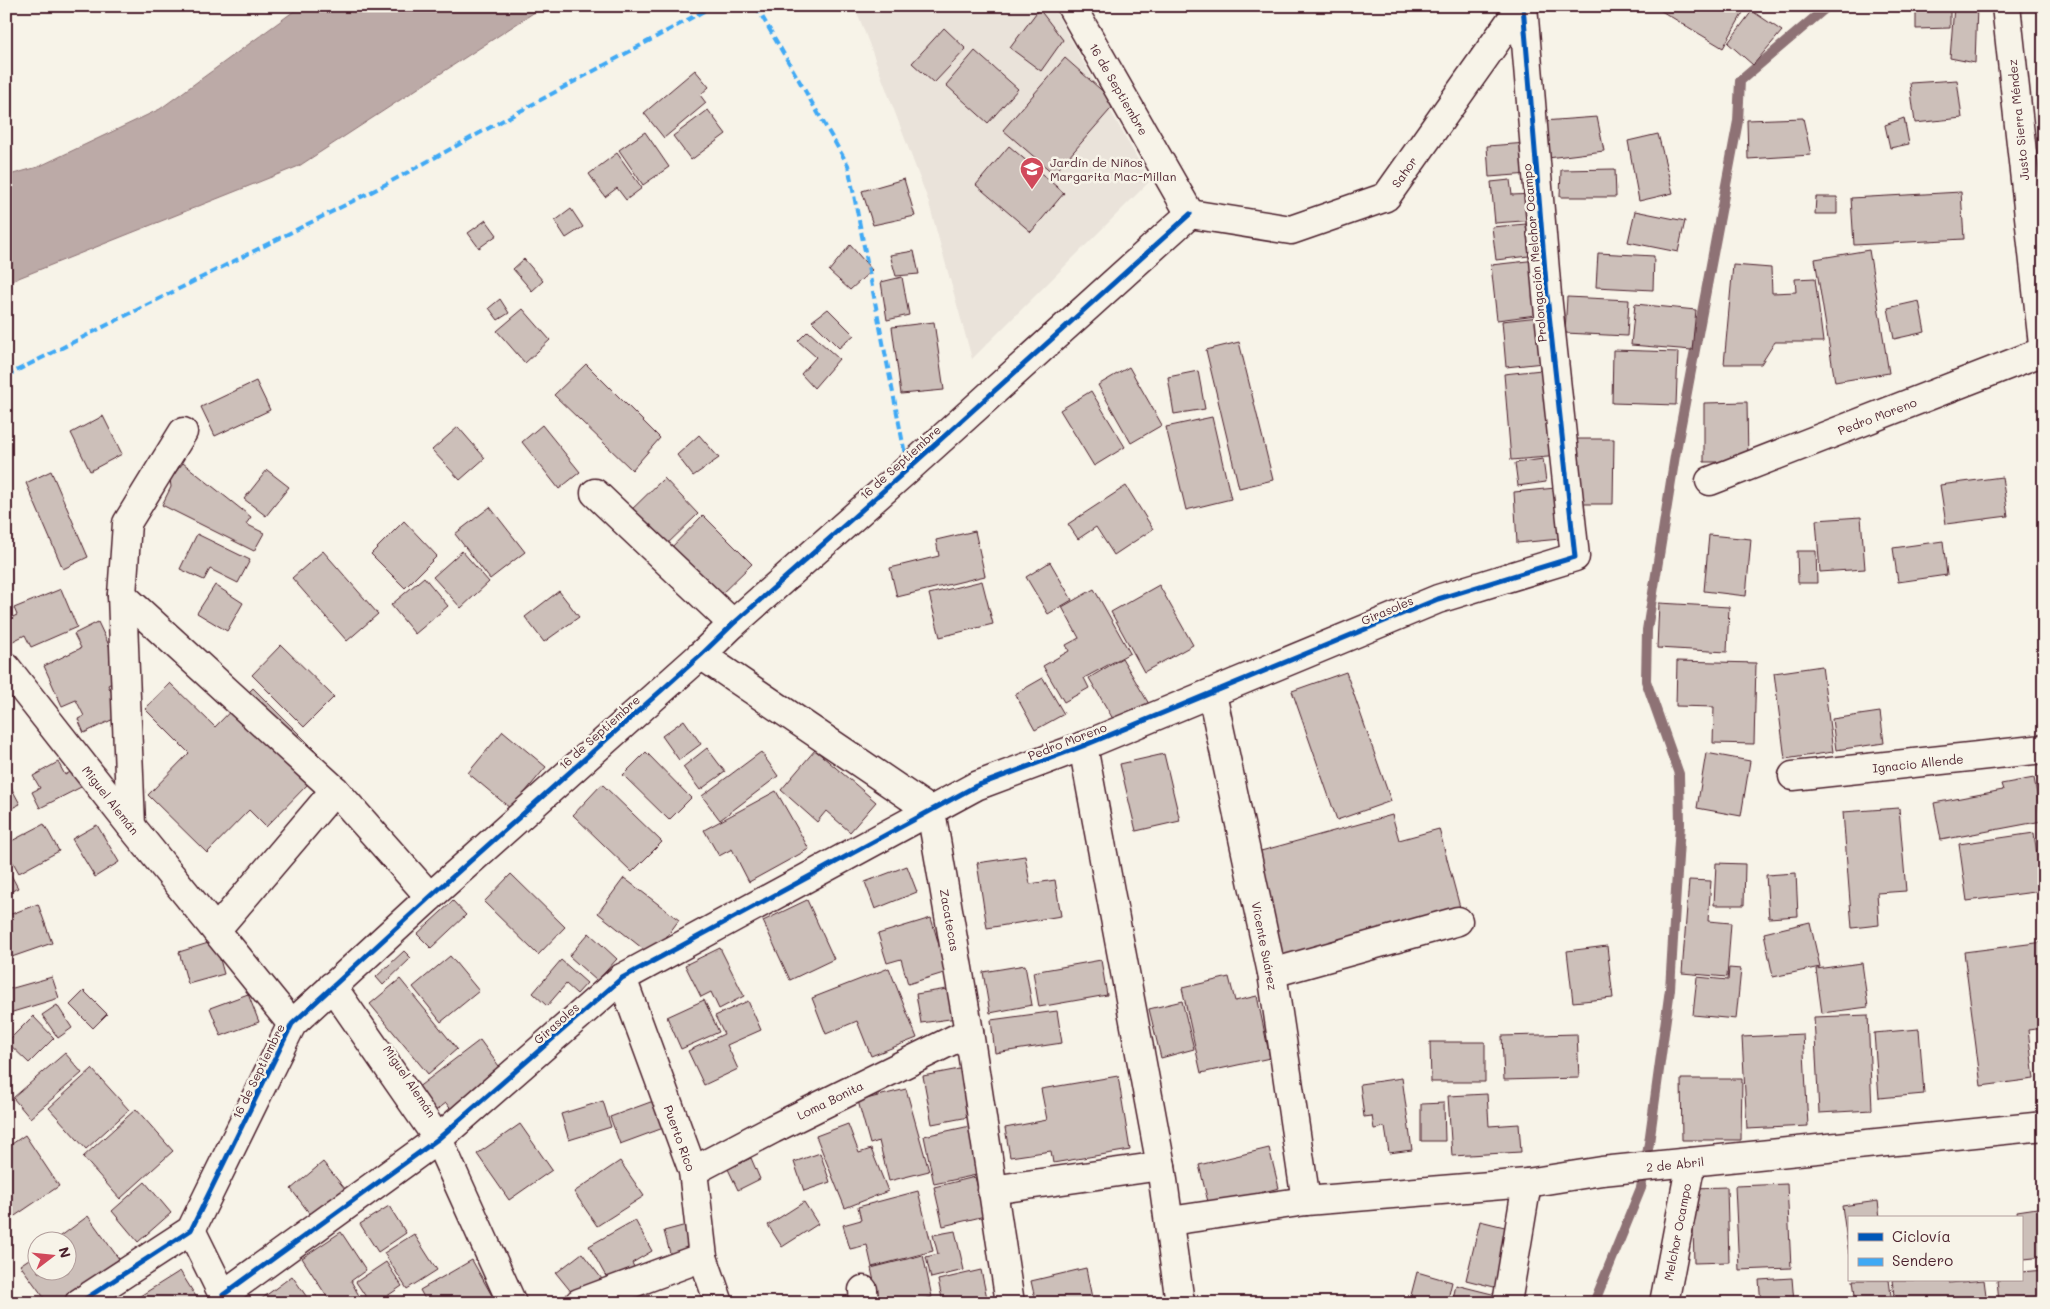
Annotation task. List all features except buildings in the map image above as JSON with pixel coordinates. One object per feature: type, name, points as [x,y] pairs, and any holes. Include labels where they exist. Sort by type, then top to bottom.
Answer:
[{"type":"street","name":"16 de Septiembre","points":[[192,1230],[292,1024],[430,897],[1190,214],[1071,6]]},
{"type":"street","name":"Sahor","points":[[1190,214],[1291,230],[1386,197],[1522,6]]},
{"type":"street","name":"Prolongación Melchor Ocampo","points":[[1522,6],[1548,295],[1575,557]]},
{"type":"street","name":"Justo Sierra Méndez","points":[[2006,6],[2044,352]]},
{"type":"street","name":"Pedro Moreno","points":[[1710,481],[2044,352]]},
{"type":"street","points":[[131,826],[122,595],[127,523],[183,432]]},
{"type":"street","points":[[596,493],[733,624]]},
{"type":"street","name":"Girasoles","points":[[1212,694],[1438,599],[1575,557]]},
{"type":"street","points":[[122,595],[335,790],[430,897]]},
{"type":"street","points":[[701,655],[931,811]]},
{"type":"street","name":"Miguel Alemán","points":[[6,668],[131,826],[292,1024]]},
{"type":"street","name":"Pedro Moreno","points":[[931,811],[976,786],[1083,746],[1212,694]]},
{"type":"street","name":"Vicente Suárez","points":[[1212,694],[1272,973],[1306,1201]]},
{"type":"street","points":[[1083,746],[1161,1166],[1180,1303]]},
{"type":"street","name":"Ignacio Allende","points":[[1792,776],[2044,749]]},
{"type":"street","points":[[216,930],[335,790]]},
{"type":"street","name":"Girasoles","points":[[225,1299],[438,1139],[622,978],[931,811]]},
{"type":"street","name":"Zacatecas","points":[[931,811],[969,1032],[1010,1303]]},
{"type":"street","points":[[1272,973],[1458,921]]},
{"type":"street","name":"Puerto Rico","points":[[622,978],[693,1171],[703,1257],[718,1303]]},
{"type":"street","name":"Miguel Alemán","points":[[332,986],[438,1139],[511,1302]]},
{"type":"street","name":"Loma Bonita","points":[[693,1171],[773,1128],[969,1032]]},
{"type":"street","name":"2 de Abril","points":[[1170,1221],[1306,1201],[1527,1183],[1602,1171],[2044,1126]]},
{"type":"street","name":"Melchor Ocampo","points":[[1664,1303],[1681,1163]]},
{"type":"street","points":[[992,1190],[1161,1166]]},
{"type":"street","points":[[1507,1303],[1527,1183]]},
{"type":"street","points":[[79,1303],[192,1230],[225,1299]]},
{"type":"street","points":[[579,1303],[703,1257]]},
{"type":"shaded area","points":[[301,6],[544,6],[299,166],[6,283],[6,176],[38,167],[160,109]]},
{"type":"shaded area","name":"Jardín de Niños Margarita Mac-Millan","points":[[853,6],[1052,6],[1150,181],[972,359],[928,200],[859,17]]},
{"type":"waterway","points":[[1594,1303],[1641,1188],[1670,989],[1680,824],[1679,774],[1646,681],[1647,630],[1675,456],[1738,121],[1740,81],[1828,6]]},
{"type":"marked path","points":[[6,376],[377,189],[713,6]]},
{"type":"marked path","points":[[756,6],[848,165],[908,469]]},
{"type":"cycle path","points":[[223,1295],[438,1139],[622,978],[976,786],[1083,746],[1438,599],[1575,557],[1547,295],[1523,6]]},
{"type":"cycle path","points":[[79,1303],[191,1230],[292,1024],[430,897],[1190,214]]},
{"type":"place","name":"Jardín de Niños Margarita Mac-Millan","points":[[1032,190]]}]
